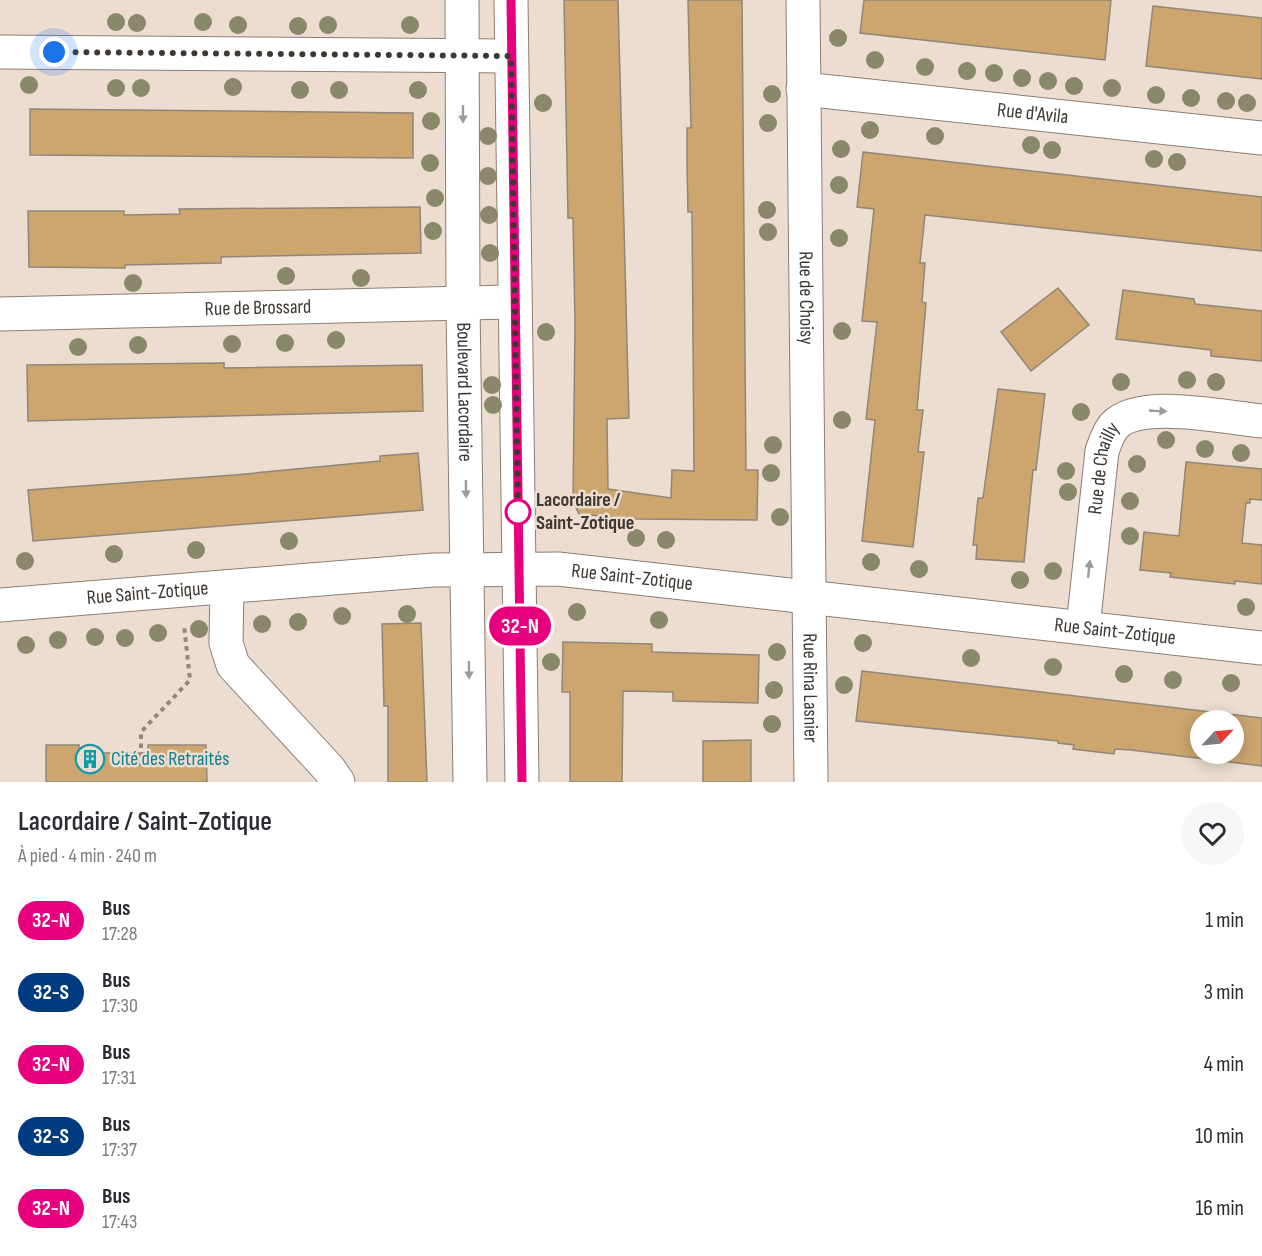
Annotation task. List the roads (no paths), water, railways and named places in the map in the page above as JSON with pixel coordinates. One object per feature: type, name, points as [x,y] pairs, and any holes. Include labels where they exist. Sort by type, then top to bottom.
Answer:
[{"type":"street","name":"Boulevard Lacordaire","points":[[462,0],[463,305],[470,782]]},
{"type":"street","points":[[511,0],[522,782]]},
{"type":"street","name":"Rue de Choisy","points":[[803,0],[808,596]]},
{"type":"street","points":[[0,52],[511,56]]},
{"type":"street","name":"Rue d'Avila","points":[[803,89],[1262,138]]},
{"type":"street","name":"Rue de Brossard","points":[[0,314],[515,302]]},
{"type":"street","name":"Rue de Chailly","points":[[1083,627],[1102,451],[1114,427],[1133,414],[1154,410],[1262,422]]},
{"type":"street","name":"Rue Saint-Zotique","points":[[0,605],[433,570],[558,569],[1262,648]]},
{"type":"street","points":[[227,587],[226,643],[233,665],[329,769],[338,782]]},
{"type":"street","name":"Rue Rina Lasnier","points":[[808,596],[811,782]]},
{"type":"place","name":"Lacordaire / Saint-Zotique","points":[[518,512]]},
{"type":"place","name":"Cité des Retraités","points":[[90,759]]}]
